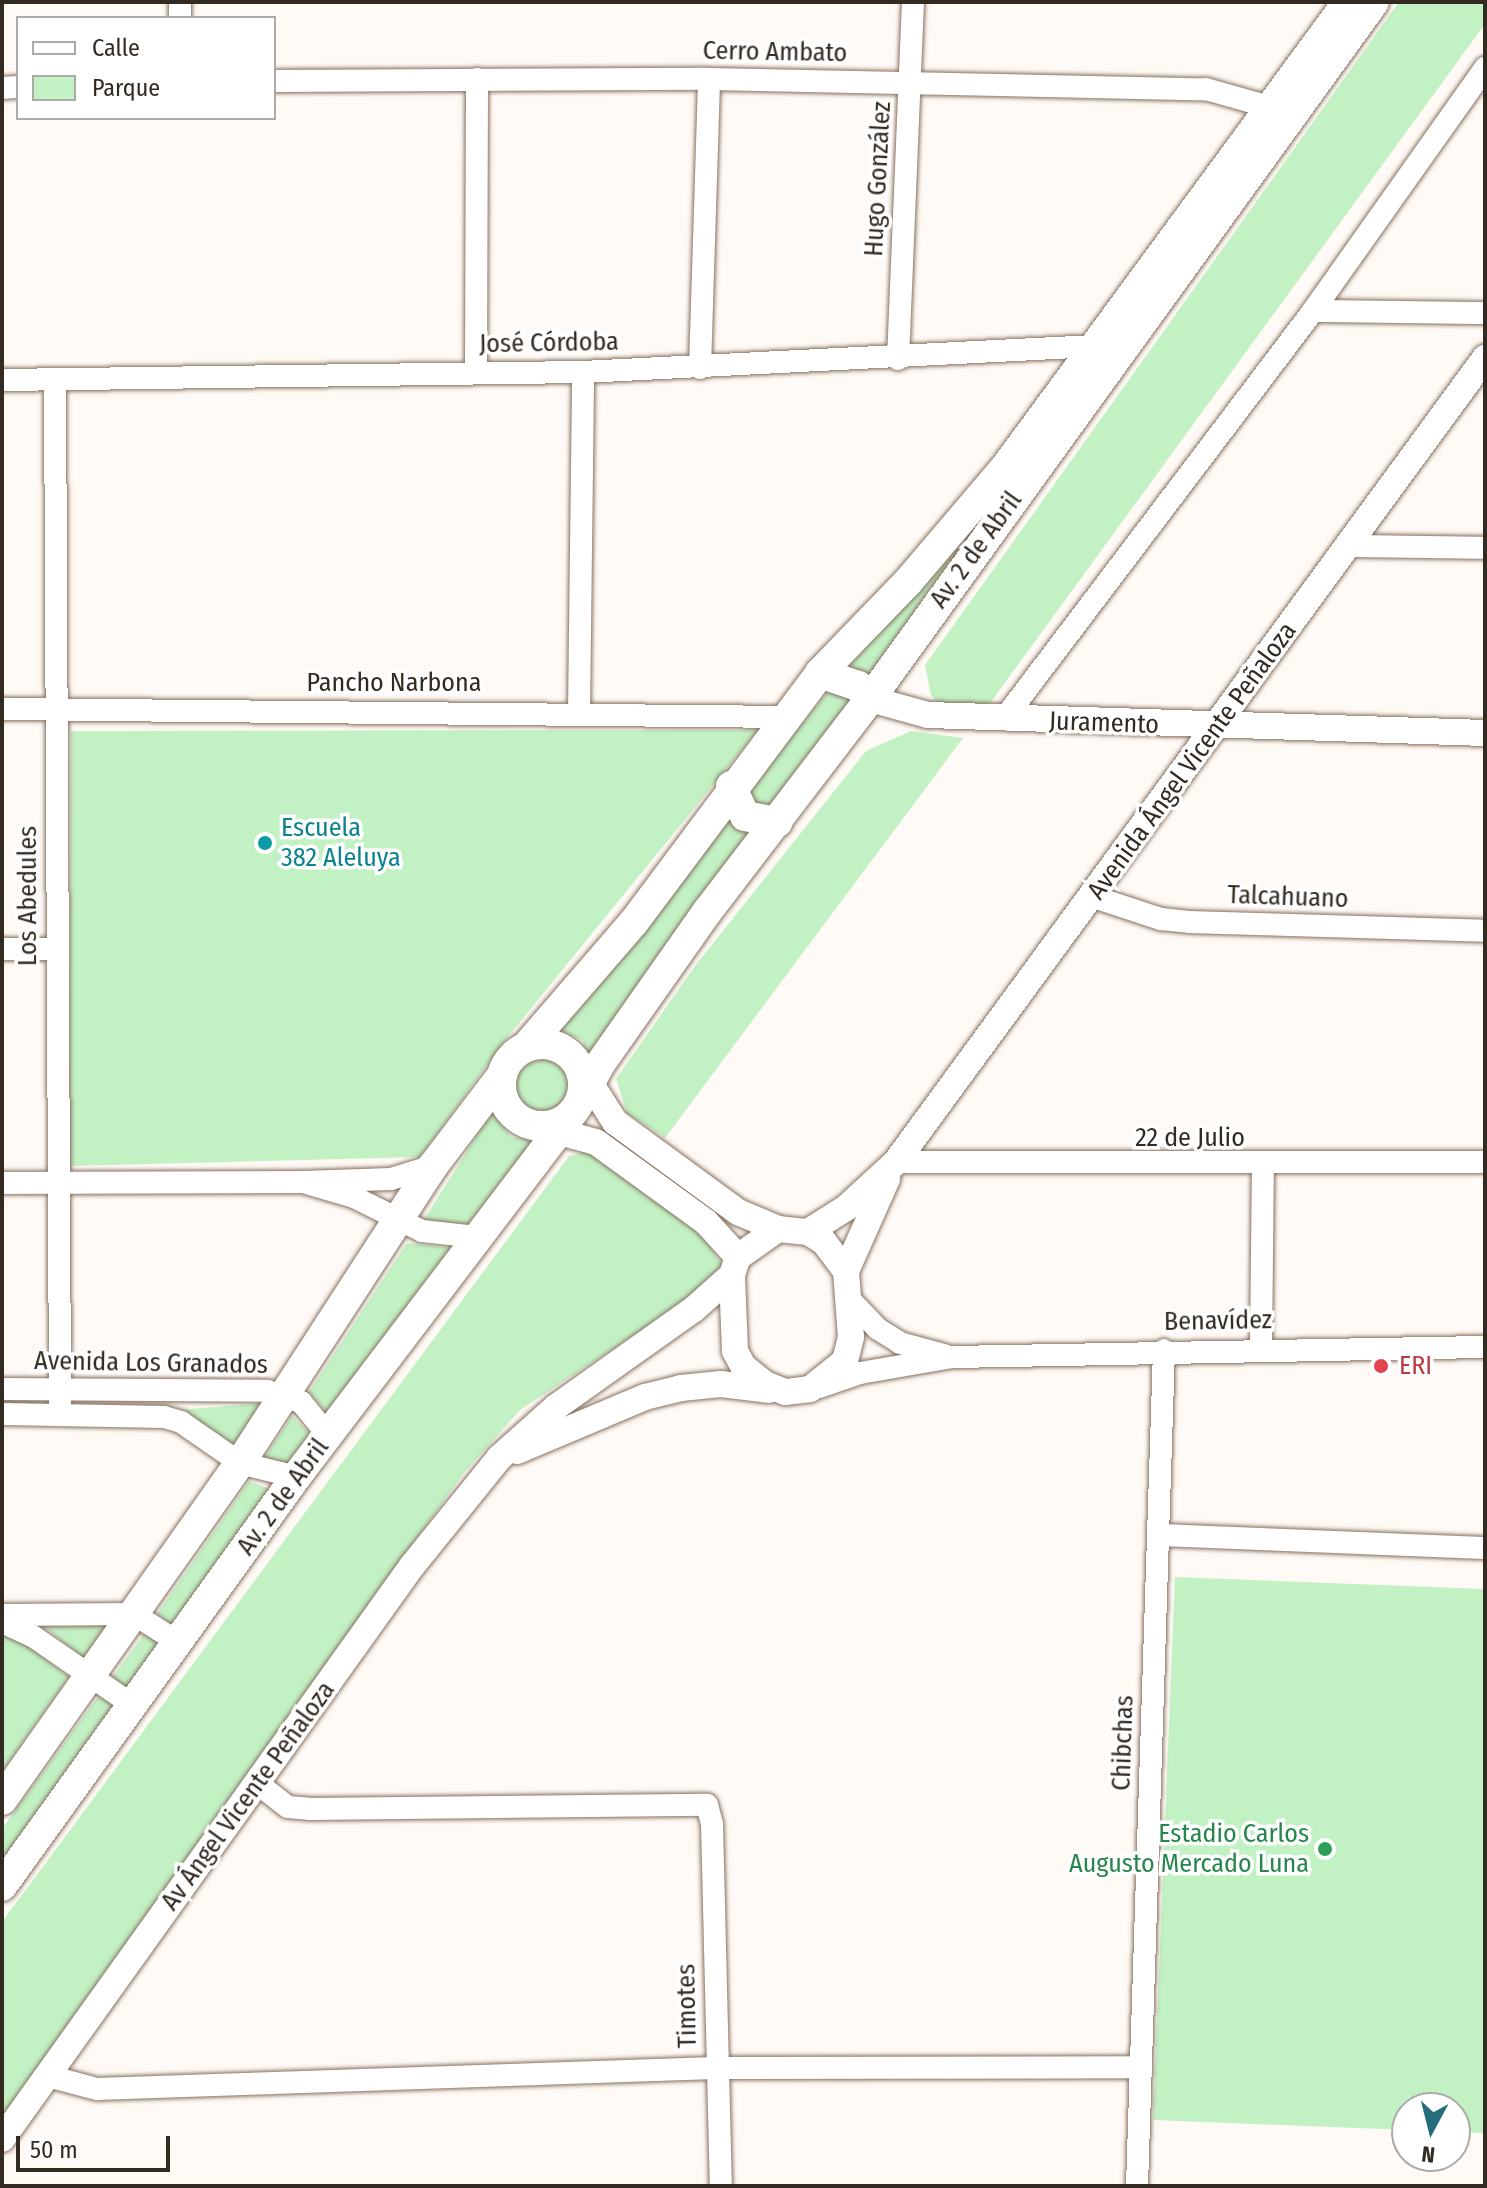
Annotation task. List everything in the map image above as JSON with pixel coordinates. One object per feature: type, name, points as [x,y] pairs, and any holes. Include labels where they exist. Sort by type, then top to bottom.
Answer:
[{"type":"main road","name":"Av. 2 de Abril","points":[[2,1800],[287,1395],[433,1166],[502,1075],[510,1058],[526,1047],[634,922],[731,786],[820,673],[907,583],[996,479],[1273,108],[1348,2]]},
{"type":"main road","name":"Av. 2 de Abril","points":[[2,1886],[296,1477],[477,1237],[569,1103],[870,699],[1374,2]]},
{"type":"main road","points":[[820,673],[849,681],[870,699]]},
{"type":"main road","points":[[731,786],[745,816],[777,822]]},
{"type":"main road","points":[[502,1075],[508,1109],[569,1103],[554,1046],[526,1047]]},
{"type":"street","name":"Hugo González","points":[[898,359],[913,2]]},
{"type":"street","points":[[1004,719],[1313,311],[1485,68]]},
{"type":"street","points":[[476,372],[477,79]]},
{"type":"street","name":"Cerro Ambato","points":[[276,81],[709,79],[1206,89],[1273,108]]},
{"type":"street","points":[[700,368],[709,79]]},
{"type":"street","points":[[1313,311],[1485,313]]},
{"type":"street","name":"José Córdoba","points":[[2,380],[583,372],[898,359],[1095,346]]},
{"type":"street","name":"Avenida Ángel Vicente Peñaloza","points":[[808,1232],[846,1208],[896,1162],[1094,897],[1213,728],[1485,358]]},
{"type":"street","points":[[579,713],[583,372]]},
{"type":"street","name":"Los Abedules","points":[[55,379],[56,1182],[60,1413]]},
{"type":"street","points":[[1348,546],[1485,548]]},
{"type":"street","name":"Juramento","points":[[870,699],[909,713],[1004,719],[1213,728],[1485,733]]},
{"type":"street","name":"Pancho Narbona","points":[[2,709],[786,717]]},
{"type":"street","name":"Talcahuano","points":[[1094,897],[1161,919],[1189,922],[1485,931]]},
{"type":"street","points":[[2,949],[57,949]]},
{"type":"street","points":[[499,1458],[645,1397],[681,1388],[721,1384],[797,1391],[845,1361],[851,1337],[851,1301],[846,1271],[835,1251],[808,1232],[778,1229],[738,1212],[615,1122],[569,1103]]},
{"type":"street","points":[[569,1103],[596,1142],[706,1222],[735,1266],[735,1351],[753,1378],[797,1391]]},
{"type":"street","name":"Avenida Ángel Vicente Peñaloza","points":[[846,1271],[896,1162]]},
{"type":"street","name":"22 de Julio","points":[[896,1162],[1263,1166],[1485,1162]]},
{"type":"street","points":[[2,1183],[391,1179],[433,1166]]},
{"type":"street","points":[[1261,1348],[1263,1166]]},
{"type":"street","points":[[303,1182],[354,1197],[434,1234],[477,1237]]},
{"type":"street","points":[[499,1458],[556,1407],[694,1309],[735,1266],[778,1229]]},
{"type":"street","name":"Benavídez","points":[[851,1301],[878,1329],[900,1343],[953,1357]]},
{"type":"street","name":"Benavídez","points":[[797,1391],[860,1373],[953,1357],[1261,1348],[1485,1347]]},
{"type":"street","name":"Chibchas","points":[[1137,2186],[1138,2067],[1164,1350]]},
{"type":"street","name":"Avenida Los Granados","points":[[2,1389],[287,1395],[301,1402],[328,1435]]},
{"type":"street","name":"Avenida Los Granados","points":[[2,1414],[164,1417],[181,1422],[240,1463],[296,1477]]},
{"type":"street","name":"Av Ángel Vicente Peñaloza","points":[[2,2139],[412,1566],[499,1458]]},
{"type":"street","points":[[1159,1535],[1485,1548]]},
{"type":"street","points":[[2,1615],[134,1614],[179,1643]]},
{"type":"street","points":[[2,1622],[34,1637],[134,1706]]},
{"type":"street","name":"Timotes","points":[[257,1783],[288,1807],[309,1809],[699,1801],[707,1805],[712,1824],[721,2186]]},
{"type":"street","points":[[48,2076],[97,2089],[716,2068],[1138,2067]]},
{"type":"green space","points":[[1399,2],[1485,2],[1485,24],[985,710],[939,704],[931,695],[925,665]]},
{"type":"green space","points":[[975,531],[874,679],[848,666]]},
{"type":"green space","points":[[831,688],[848,691],[856,704],[771,811],[757,809],[745,794]]},
{"type":"green space","points":[[758,730],[506,1039],[420,1157],[69,1166],[71,731]]},
{"type":"green space","points":[[911,731],[963,738],[665,1138],[627,1113],[616,1079],[695,966],[866,751]]},
{"type":"green space","points":[[728,815],[752,832],[591,1060],[582,1040],[559,1030]]},
{"type":"green space","points":[[542,1060],[562,1068],[570,1088],[562,1108],[542,1116],[522,1108],[514,1088],[522,1068]]},
{"type":"green space","points":[[492,1112],[511,1137],[542,1140],[469,1226],[423,1221]]},
{"type":"green space","points":[[594,1150],[703,1237],[724,1267],[708,1286],[520,1410],[463,1474],[2,2117],[2,1922],[569,1156]]},
{"type":"green space","points":[[407,1243],[452,1248],[329,1415],[309,1392]]},
{"type":"green space","points":[[267,1403],[238,1448],[178,1410]]},
{"type":"green space","points":[[292,1416],[313,1437],[289,1468],[261,1463]]},
{"type":"green space","points":[[249,1481],[270,1489],[177,1629],[157,1614]]},
{"type":"green space","name":"Estadio Carlos Augusto Mercado Luna","points":[[1175,1577],[1485,1589],[1485,2133],[1471,2133],[1471,2092],[1391,2092],[1391,2129],[1153,2120]]},
{"type":"green space","points":[[118,1622],[91,1664],[42,1625]]},
{"type":"green space","points":[[148,1629],[168,1643],[132,1694],[111,1679]]},
{"type":"green space","points":[[2,1632],[10,1632],[69,1677],[2,1771]]},
{"type":"green space","points":[[100,1694],[122,1707],[2,1872],[2,1829]]},
{"type":"place","name":"Escuela 382 Aleluya","points":[[265,843]]},
{"type":"place","name":"ERI","points":[[1381,1366]]},
{"type":"place","name":"Estadio Carlos Augusto Mercado Luna","points":[[1325,1849]]}]
